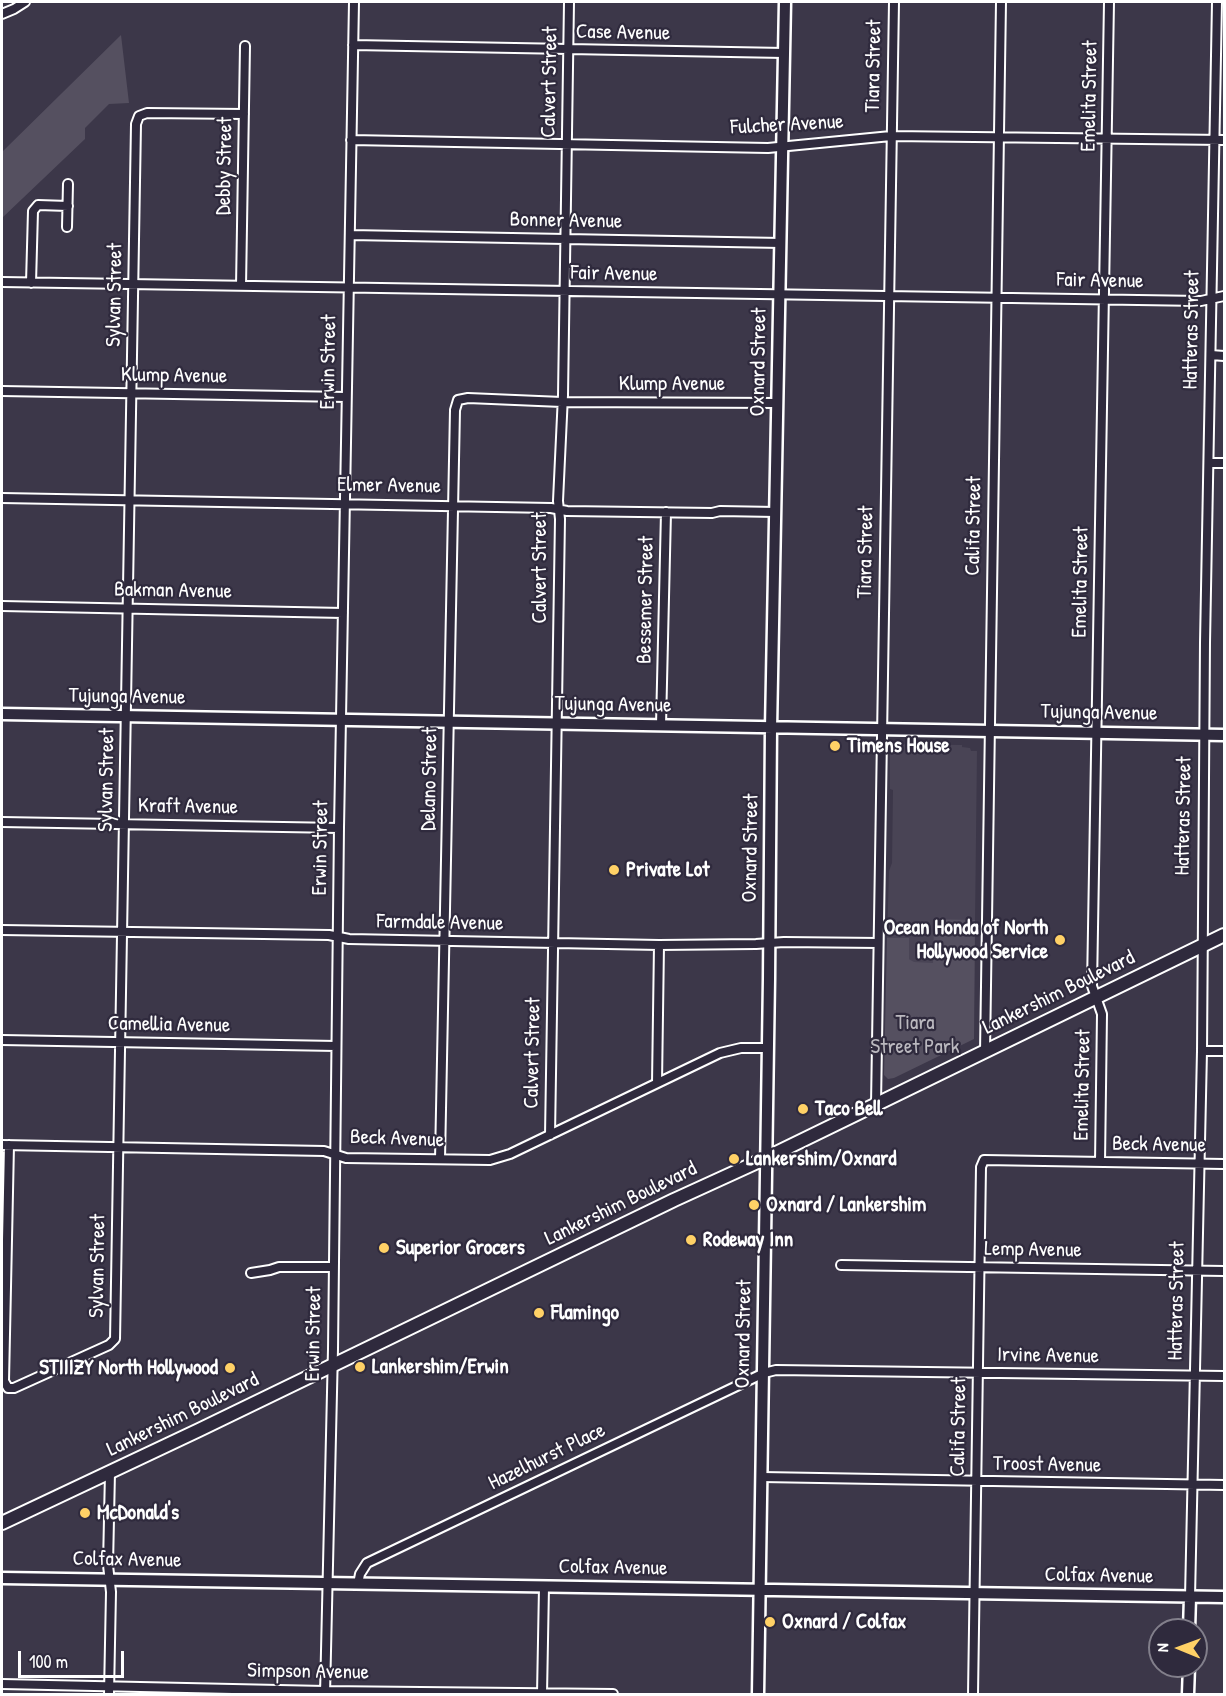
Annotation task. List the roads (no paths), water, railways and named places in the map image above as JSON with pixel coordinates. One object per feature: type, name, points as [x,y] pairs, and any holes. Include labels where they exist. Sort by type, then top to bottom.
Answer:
[{"type":"main road","name":"Oxnard Street","points":[[758,1695],[770,944],[771,728],[785,2]]},
{"type":"main road","name":"Tujunga Avenue","points":[[2,714],[1224,735]]},
{"type":"main road","name":"Lankershim Boulevard","points":[[2,1523],[766,1158],[1224,935]]},
{"type":"main road","name":"Colfax Avenue","points":[[2,1578],[1224,1597]]},
{"type":"main road","name":"Hatteras Street","points":[[1190,1597],[1190,1618]]},
{"type":"main road","points":[[1188,1695],[1189,1678]]},
{"type":"street","points":[[2,14],[24,2]]},
{"type":"street","name":"Erwin Street","points":[[325,1693],[354,2]]},
{"type":"street","name":"Calvert Street","points":[[550,1135],[561,519],[558,501],[562,443],[569,2]]},
{"type":"street","name":"Tiara Street","points":[[876,1104],[894,2]]},
{"type":"street","name":"Califa Street","points":[[985,1051],[1001,2]]},
{"type":"street","name":"Emelita Street","points":[[1100,1162],[1102,1017],[1092,986],[1110,2]]},
{"type":"street","name":"Hatteras Street","points":[[1190,1597],[1202,1051],[1204,735],[1215,140],[1220,32],[1217,2]]},
{"type":"street","name":"Case Avenue","points":[[353,45],[784,53]]},
{"type":"street","name":"Debby Street","points":[[241,286],[245,46]]},
{"type":"street","name":"Sylvan Street","points":[[5,1145],[4,1381],[8,1388],[14,1388],[109,1345],[115,1339],[136,124],[139,116],[147,112],[244,114]]},
{"type":"street","name":"Fulcher Avenue","points":[[351,140],[768,148],[891,136],[1224,140]]},
{"type":"street","points":[[67,227],[68,184]]},
{"type":"street","points":[[31,283],[33,210],[39,206],[68,206]]},
{"type":"street","name":"Bonner Avenue","points":[[350,235],[781,243]]},
{"type":"street","name":"Fair Avenue","points":[[2,282],[1201,301],[1224,296]]},
{"type":"street","points":[[1211,355],[1224,356]]},
{"type":"street","name":"Klump Avenue","points":[[2,391],[346,397]]},
{"type":"street","name":"Klump Avenue","points":[[458,399],[778,403]]},
{"type":"street","name":"Delano Street","points":[[440,1159],[455,410],[458,399]]},
{"type":"street","points":[[1209,463],[1224,464]]},
{"type":"street","name":"Elmer Avenue","points":[[2,498],[345,503],[666,512],[776,512]]},
{"type":"street","name":"Bessemer Street","points":[[661,725],[666,512]]},
{"type":"street","name":"Bakman Avenue","points":[[2,606],[343,613]]},
{"type":"street","name":"Kraft Avenue","points":[[2,822],[339,828]]},
{"type":"street","name":"Farmdale Avenue","points":[[2,930],[329,935],[349,939],[659,945],[784,942],[878,943]]},
{"type":"street","points":[[657,1083],[659,945]]},
{"type":"street","name":"Camellia Avenue","points":[[2,1040],[336,1046]]},
{"type":"street","name":"Beck Avenue","points":[[5,1145],[324,1151],[346,1158],[490,1160],[510,1154],[720,1053],[741,1048],[768,1048]]},
{"type":"street","points":[[1202,1051],[1224,1051]]},
{"type":"street","name":"Califa Street","points":[[973,1695],[981,1167],[984,1160]]},
{"type":"street","name":"Beck Avenue","points":[[984,1160],[1224,1164]]},
{"type":"street","name":"Lemp Avenue","points":[[841,1265],[1224,1271]]},
{"type":"street","points":[[251,1273],[279,1267],[333,1267]]},
{"type":"street","name":"Irvine Avenue","points":[[764,1373],[776,1370],[1224,1376]]},
{"type":"street","name":"Hazelhurst Place","points":[[358,1584],[360,1574],[367,1563],[764,1373]]},
{"type":"street","points":[[110,1472],[108,1565],[111,1592],[110,1690]]},
{"type":"street","name":"Troost Avenue","points":[[762,1477],[1224,1485]]},
{"type":"street","points":[[542,1694],[544,1587]]},
{"type":"street","name":"Simpson Avenue","points":[[2,1684],[110,1690],[613,1695]]},
{"type":"place","name":"Timens House","points":[[835,746]]},
{"type":"place","name":"Private Lot","points":[[614,870]]},
{"type":"place","name":"Ocean Honda of North Hollywood Service","points":[[1060,940]]},
{"type":"place","name":"Taco Bell","points":[[803,1109]]},
{"type":"place","name":"Lankershim/Oxnard","points":[[734,1159]]},
{"type":"place","name":"Oxnard / Lankershim","points":[[754,1205]]},
{"type":"place","name":"Rodeway Inn","points":[[691,1240]]},
{"type":"place","name":"Superior Grocers","points":[[384,1248]]},
{"type":"place","name":"Flamingo","points":[[539,1313]]},
{"type":"place","name":"Lankershim/Erwin","points":[[360,1367]]},
{"type":"place","name":"STIIIZY North Hollywood","points":[[230,1368]]},
{"type":"place","name":"McDonald's","points":[[85,1513]]},
{"type":"place","name":"Oxnard / Colfax","points":[[770,1622]]},
{"type":"park label","name":"Tiara Street Park","points":[[915,1035]]}]
